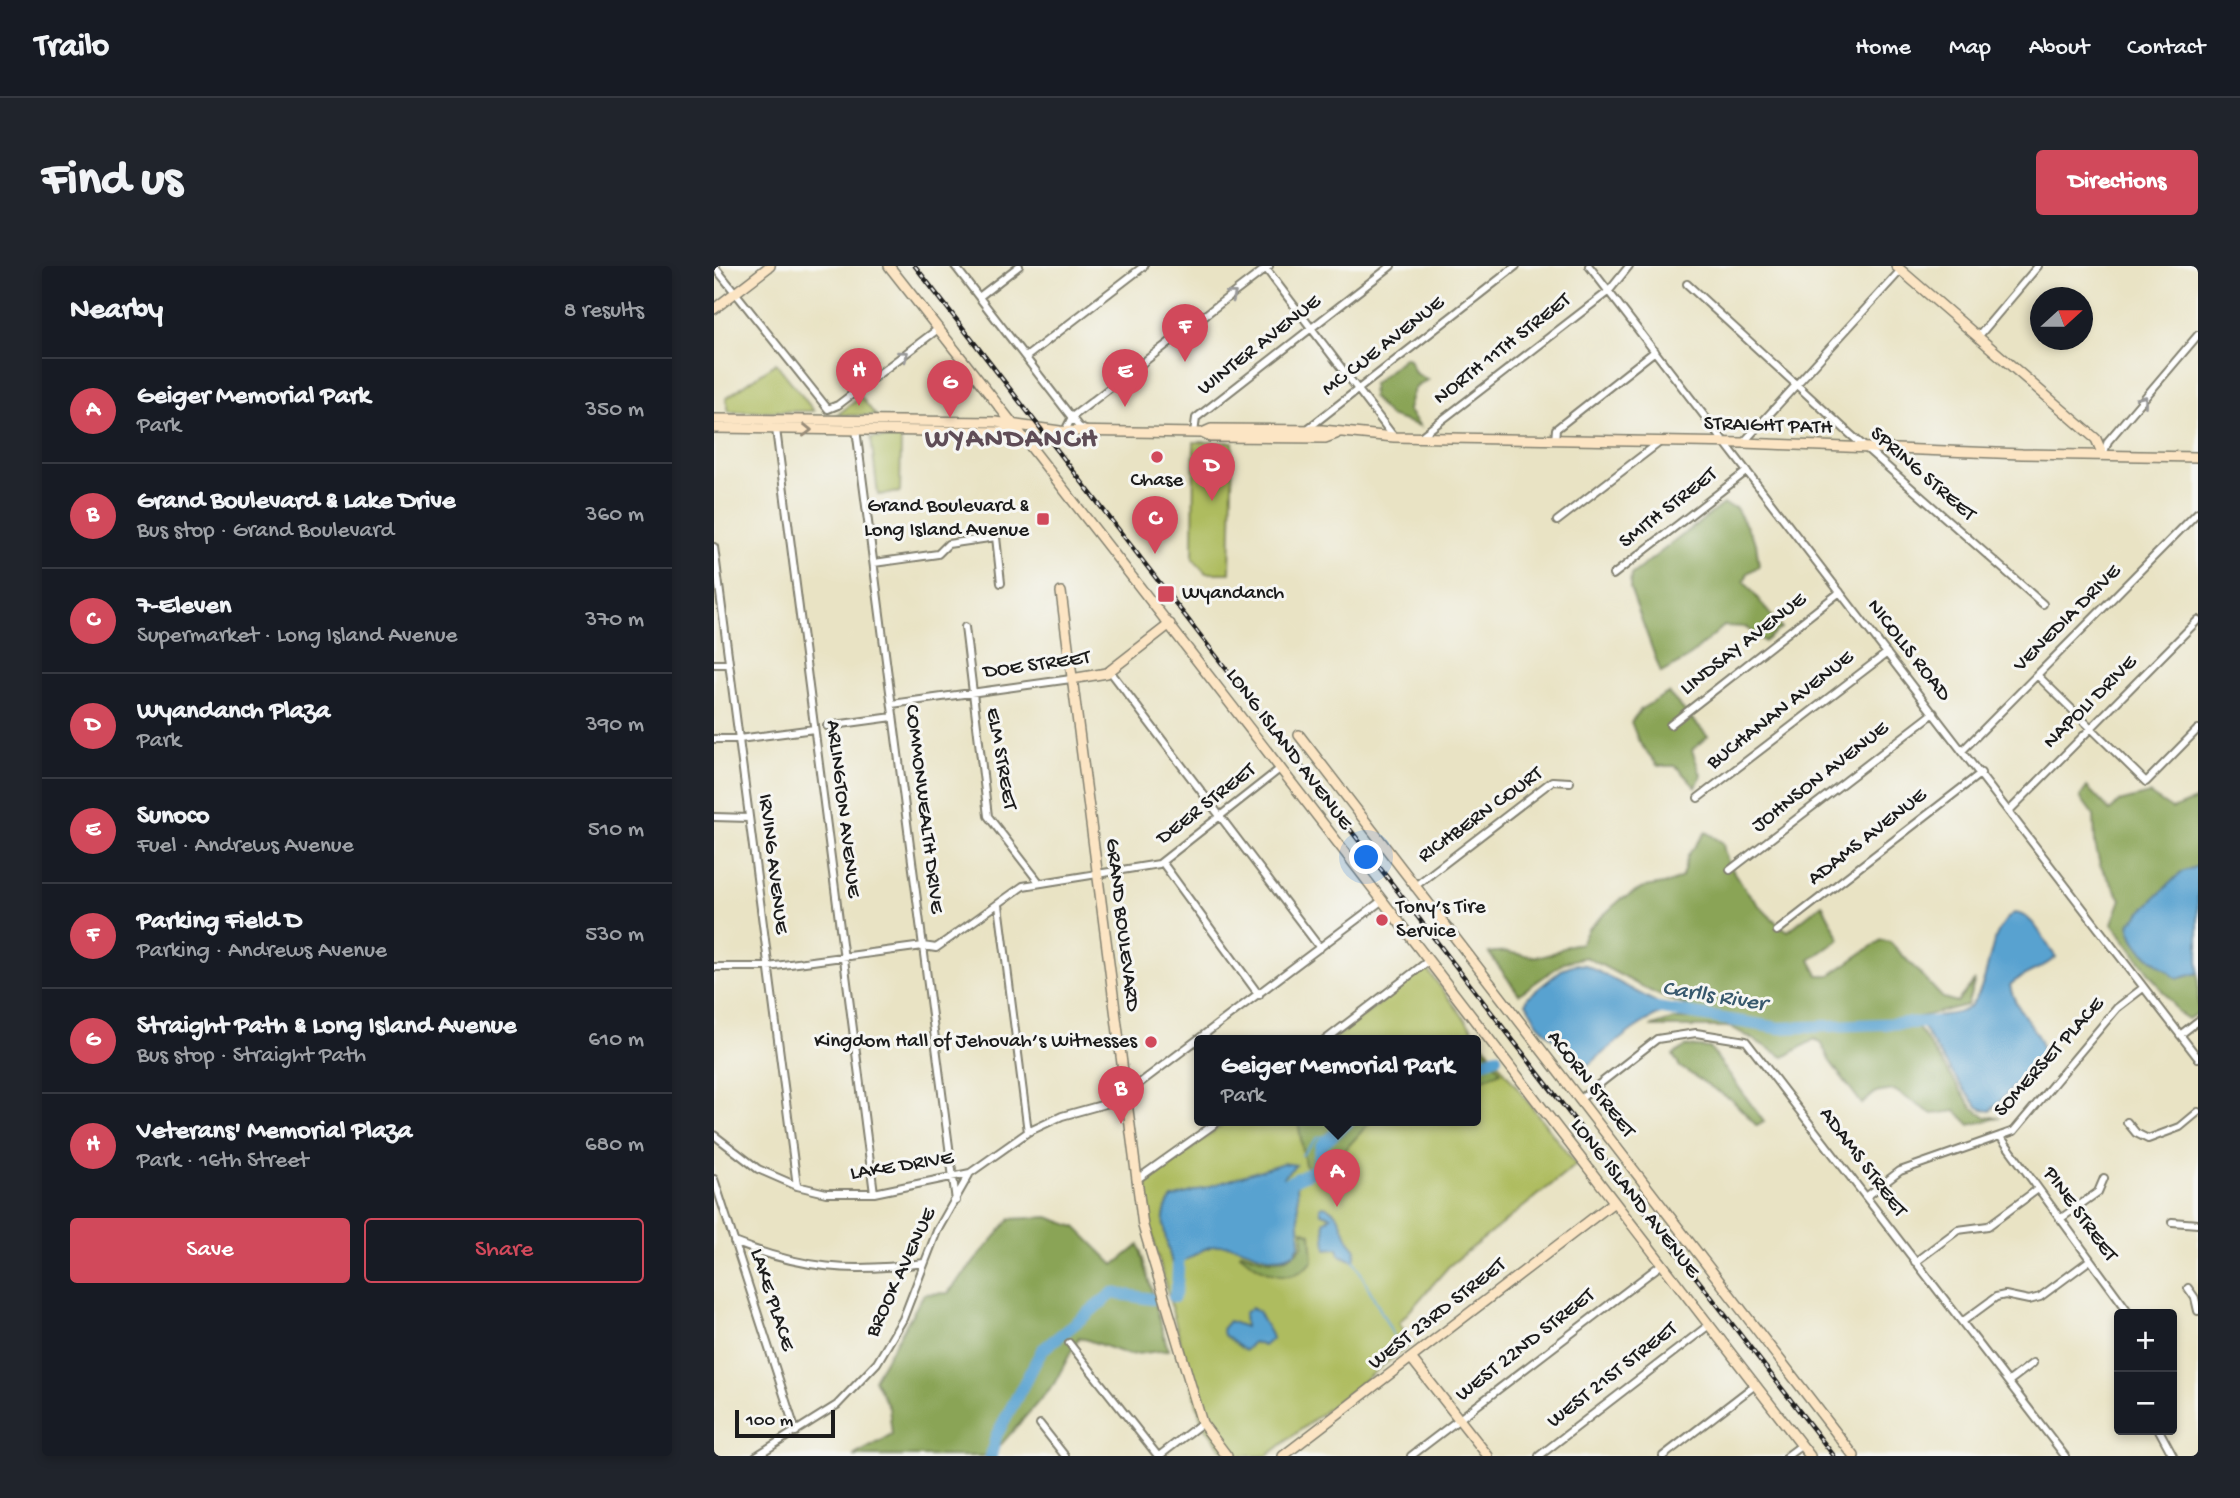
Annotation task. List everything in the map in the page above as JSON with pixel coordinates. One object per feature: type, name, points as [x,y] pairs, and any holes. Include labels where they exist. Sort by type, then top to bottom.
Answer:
[{"type":"street","points":[[714,266],[824,407],[830,409],[938,329]]},
{"type":"street","points":[[714,309],[770,266]]},
{"type":"street","name":"LONG ISLAND AVENUE","points":[[889,266],[1170,624],[1380,902],[1810,1456]]},
{"type":"street","points":[[955,266],[1072,417],[1087,431]]},
{"type":"street","points":[[979,297],[1019,266]]},
{"type":"street","points":[[1026,357],[1144,266]]},
{"type":"street","name":"WINTER AVENUE","points":[[1198,433],[1196,418],[1391,266]]},
{"type":"street","name":"MC CUE AVENUE","points":[[1306,430],[1516,266]]},
{"type":"street","name":"NICOLLS ROAD","points":[[1589,266],[2198,1058]]},
{"type":"street","name":"NORTH 11TH STREET","points":[[1419,438],[1609,290],[1629,266]]},
{"type":"street","points":[[1978,337],[2038,266]]},
{"type":"street","points":[[1065,431],[1072,417],[1266,267],[1394,437]]},
{"type":"street","points":[[1743,443],[1898,268],[2096,439],[2104,455]]},
{"type":"street","name":"SPRING STREET","points":[[1687,284],[1865,448],[2043,604]]},
{"type":"street","points":[[2104,455],[2108,440],[2198,335]]},
{"type":"street","points":[[1555,440],[1556,429],[1655,351]]},
{"type":"street","name":"STRAIGHT PATH","points":[[714,419],[1004,432],[1016,427],[1065,431],[1198,433],[1210,437],[1297,439],[1325,438],[1337,434]]},
{"type":"street","name":"STRAIGHT PATH","points":[[714,428],[776,429],[855,425]]},
{"type":"street","name":"COMMONWEALTH DRIVE","points":[[855,425],[956,1201]]},
{"type":"street","name":"ARLINGTON AVENUE","points":[[776,429],[874,1193]]},
{"type":"street","name":"STRAIGHT PATH","points":[[1198,433],[1211,429],[1306,430],[1419,438],[1661,441],[2198,457]]},
{"type":"street","points":[[1558,521],[1661,441]]},
{"type":"street","name":"SMITH STREET","points":[[1613,575],[1747,471]]},
{"type":"street","name":"VENEDIA DRIVE","points":[[1963,750],[2198,512]]},
{"type":"street","points":[[874,563],[938,554],[948,544],[996,537],[1001,583]]},
{"type":"street","name":"IRVING AVENUE","points":[[714,547],[716,588],[729,664],[797,1186]]},
{"type":"street","name":"GRAND BOULEVARD","points":[[1060,592],[1136,1180],[1149,1249],[1202,1423],[1227,1456]]},
{"type":"street","name":"LINDSAY AVENUE","points":[[1670,724],[1840,592]]},
{"type":"street","name":"NAPOLI DRIVE","points":[[2009,811],[2198,620]]},
{"type":"street","name":"DOE STREET","points":[[892,704],[1110,671],[1170,624]]},
{"type":"street","name":"ELM STREET","points":[[965,627],[988,816],[1039,881]]},
{"type":"street","name":"BUCHANAN AVENUE","points":[[1698,798],[1886,653]]},
{"type":"street","points":[[714,664],[729,664]]},
{"type":"street","points":[[1110,671],[1320,948]]},
{"type":"street","points":[[2037,675],[2146,782],[2198,729]]},
{"type":"street","name":"JOHNSON AVENUE","points":[[1730,870],[1934,713]]},
{"type":"street","points":[[827,726],[893,717]]},
{"type":"street","points":[[714,739],[739,739],[814,729]]},
{"type":"street","name":"ACORN STREET","points":[[1299,735],[1854,1456]]},
{"type":"street","name":"DEER STREET","points":[[714,967],[768,967],[923,946],[936,948],[1023,886],[1039,881],[1153,866],[1162,862],[1281,768]]},
{"type":"street","name":"ADAMS AVENUE","points":[[1777,931],[1981,773]]},
{"type":"street","name":"RICHBERN COURT","points":[[1415,887],[1552,781],[1570,782]]},
{"type":"street","points":[[714,817],[749,818]]},
{"type":"street","points":[[1162,862],[1259,995]]},
{"type":"street","name":"LAKE DRIVE","points":[[1205,1035],[1380,902]]},
{"type":"street","points":[[999,905],[1028,1132]]},
{"type":"street","points":[[1332,1035],[1427,962]]},
{"type":"street","name":"SOMERSET PLACE","points":[[1866,1197],[1900,1171],[2014,1131],[2117,1008],[2143,988]]},
{"type":"street","points":[[2180,1035],[2198,1021]]},
{"type":"street","name":"ADAMS STREET","points":[[1579,1100],[1657,1040],[1696,1033],[1746,1041],[2065,1456]]},
{"type":"street","name":"LAKE DRIVE","points":[[714,1135],[758,1169],[797,1186],[826,1193],[874,1193],[970,1173],[1028,1132],[1062,1116],[1116,1101],[1194,1043]]},
{"type":"street","points":[[2127,1122],[2136,1133],[2148,1139],[2180,1127],[2198,1112]]},
{"type":"street","points":[[1136,1180],[1212,1126]]},
{"type":"street","name":"PINE STREET","points":[[2000,1136],[2126,1309]]},
{"type":"street","name":"BROOK AVENUE","points":[[756,1456],[837,1405],[870,1371],[903,1319],[937,1231],[970,1173]]},
{"type":"street","points":[[2060,1219],[2098,1192],[2104,1178]]},
{"type":"street","name":"LAKE PLACE","points":[[714,1179],[796,1432]]},
{"type":"street","points":[[1915,1262],[1958,1230],[1988,1226],[2038,1189]]},
{"type":"street","name":"WEST 23RD STREET","points":[[1283,1456],[1614,1202]]},
{"type":"street","points":[[2172,1222],[2198,1224]]},
{"type":"street","points":[[734,1242],[793,1263],[823,1268],[875,1269],[924,1263]]},
{"type":"street","points":[[1962,1322],[1996,1297],[2005,1294],[2029,1300],[2040,1297],[2090,1260]]},
{"type":"street","name":"WEST 22ND STREET","points":[[1412,1456],[1662,1264]]},
{"type":"street","points":[[2188,1288],[2195,1298],[2198,1311]]},
{"type":"street","name":"WEST 21ST STREET","points":[[1539,1456],[1709,1325]]},
{"type":"street","points":[[1069,1343],[1158,1456],[1202,1423]]},
{"type":"street","points":[[1411,1358],[1488,1456]]},
{"type":"street","points":[[2008,1382],[2033,1363]]},
{"type":"street","points":[[1663,1456],[1755,1385]]},
{"type":"street","points":[[1040,1424],[1065,1456]]},
{"type":"street","points":[[2162,1435],[2173,1456]]},
{"type":"street","points":[[1787,1456],[1801,1445]]},
{"type":"green space","points":[[1405,357],[1409,359],[1415,373],[1428,380],[1415,389],[1408,410],[1420,426],[1389,416],[1372,397],[1373,384]]},
{"type":"green space","points":[[776,363],[814,411],[729,412],[726,398]]},
{"type":"green space","points":[[861,397],[876,416],[837,415]]},
{"type":"green space","points":[[871,438],[901,438],[900,492],[878,495]]},
{"type":"green space","points":[[1194,442],[1233,442],[1230,573],[1206,573],[1193,559]]},
{"type":"green space","points":[[1723,504],[1736,508],[1756,543],[1759,566],[1748,573],[1744,581],[1781,628],[1764,642],[1746,627],[1724,626],[1685,660],[1661,673],[1630,588],[1631,575]]},
{"type":"green space","points":[[1668,693],[1708,736],[1692,750],[1701,775],[1696,788],[1676,766],[1658,766],[1639,742],[1631,722],[1641,709]]},
{"type":"green space","points":[[2087,787],[2110,811],[2119,802],[2149,794],[2172,809],[2198,799],[2198,1013],[2188,1019],[2179,1013],[2112,923],[2121,899],[2100,865],[2095,844],[2094,816],[2080,797]]},
{"type":"green space","points":[[1706,832],[1723,843],[1725,854],[1738,879],[1768,915],[1788,931],[1822,904],[1840,939],[1810,960],[1818,975],[1830,975],[1881,940],[1890,942],[1943,998],[1957,1002],[1975,980],[1967,1005],[1912,1019],[1972,1107],[1986,1117],[2001,1117],[1970,1125],[1956,1111],[1932,1114],[1894,1090],[1875,1093],[1862,1104],[1829,1060],[1822,1044],[1815,1039],[1784,1057],[1731,1027],[1650,1027],[1674,1019],[1689,1019],[1687,1006],[1654,993],[1586,957],[1565,962],[1519,994],[1489,953],[1544,956],[1571,945],[1581,944],[1588,929],[1620,900],[1645,887],[1669,883],[1682,877],[1688,855]]},
{"type":"green space","points":[[1426,968],[1477,1035],[1339,1035]]},
{"type":"green space","points":[[1481,1040],[1576,1165],[1449,1266],[1399,1323],[1412,1343],[1267,1456],[1227,1456],[1202,1423],[1151,1230],[1147,1184],[1221,1126],[1481,1126]]},
{"type":"green space","points":[[1686,1046],[1710,1048],[1764,1122],[1757,1126],[1733,1101],[1680,1067],[1673,1055]]},
{"type":"green space","points":[[1481,1047],[1483,1047],[1501,1072],[1481,1080]]},
{"type":"green space","points":[[1299,1126],[1366,1126],[1334,1162],[1333,1173],[1321,1177],[1305,1165]]},
{"type":"green space","points":[[1048,1217],[1076,1227],[1114,1265],[1139,1245],[1168,1350],[1129,1355],[1079,1337],[1054,1384],[991,1456],[853,1456],[892,1435],[889,1408],[874,1379],[924,1294],[948,1293],[1010,1219]]},
{"type":"green space","points":[[1303,1230],[1311,1234],[1313,1261],[1295,1274],[1267,1271],[1240,1254],[1242,1252],[1267,1260],[1289,1257],[1303,1245]]},
{"type":"water","points":[[2198,866],[2198,973],[2177,979],[2141,949],[2129,924],[2181,872]]},
{"type":"water","points":[[2014,913],[2028,918],[2056,957],[2010,985],[2016,1003],[2038,1036],[2044,1055],[1990,1111],[1975,1103],[1920,1022],[1960,1012],[1971,1005],[1983,982],[1998,932]]},
{"type":"water","points":[[1575,964],[1586,965],[1671,1010],[1618,1040],[1590,1064],[1580,1065],[1538,1024],[1526,1003],[1528,997],[1564,968]]},
{"type":"water","points":[[1283,1163],[1296,1165],[1284,1176],[1284,1182],[1297,1175],[1300,1177],[1297,1185],[1300,1244],[1294,1253],[1275,1258],[1230,1245],[1220,1245],[1203,1250],[1176,1266],[1172,1264],[1164,1221],[1167,1205],[1172,1198]]},
{"type":"water","points":[[1323,1206],[1334,1211],[1340,1220],[1356,1250],[1354,1261],[1340,1255],[1338,1248],[1326,1249],[1324,1222],[1331,1216],[1321,1213],[1320,1208]]},
{"type":"water","points":[[1252,1308],[1259,1312],[1272,1339],[1264,1346],[1253,1342],[1245,1351],[1224,1335],[1222,1329],[1229,1321],[1245,1327],[1244,1313]]},
{"type":"waterway","name":"Carlls River","points":[[1657,1008],[1779,1028],[1934,1022]]},
{"type":"waterway","name":"Carlls River","points":[[1481,1063],[1496,1057]]},
{"type":"waterway","name":"Carlls River","points":[[1285,1184],[1317,1169],[1321,1146],[1343,1126]]},
{"type":"waterway","points":[[1302,1155],[1318,1137],[1330,1136]]},
{"type":"waterway","name":"Carlls River","points":[[1174,1297],[1180,1252]]},
{"type":"waterway","points":[[1354,1260],[1397,1342]]},
{"type":"waterway","name":"Carlls River","points":[[991,1456],[996,1436],[1042,1350],[1113,1293],[1152,1299]]},
{"type":"railway","points":[[915,266],[1834,1456]]},
{"type":"place","name":"Parking Field D","points":[[1185,362]]},
{"type":"place","name":"Veterans' Memorial Plaza","points":[[859,406]]},
{"type":"place","name":"Sunoco","points":[[1125,407]]},
{"type":"place","name":"Straight Path & Long Island Avenue","points":[[950,418]]},
{"type":"place","name":"Chase","points":[[1157,457]]},
{"type":"place","name":"Wyandanch Plaza","points":[[1212,501]]},
{"type":"place","name":"Grand Boulevard & Long Island Avenue","points":[[1043,519]]},
{"type":"place","name":"7-Eleven","points":[[1155,554]]},
{"type":"place","name":"Wyandanch","points":[[1166,594]]},
{"type":"place","name":"Tony’s Tire Service","points":[[1382,920]]},
{"type":"place","name":"Kingdom Hall of Jehovah’s Witnesses","points":[[1151,1042]]},
{"type":"place","name":"Grand Boulevard & Lake Drive","points":[[1121,1124]]},
{"type":"place","name":"Geiger Memorial Park","points":[[1337,1207]]},
{"type":"district","name":"WYANDANCH","points":[[1012,440]]}]
